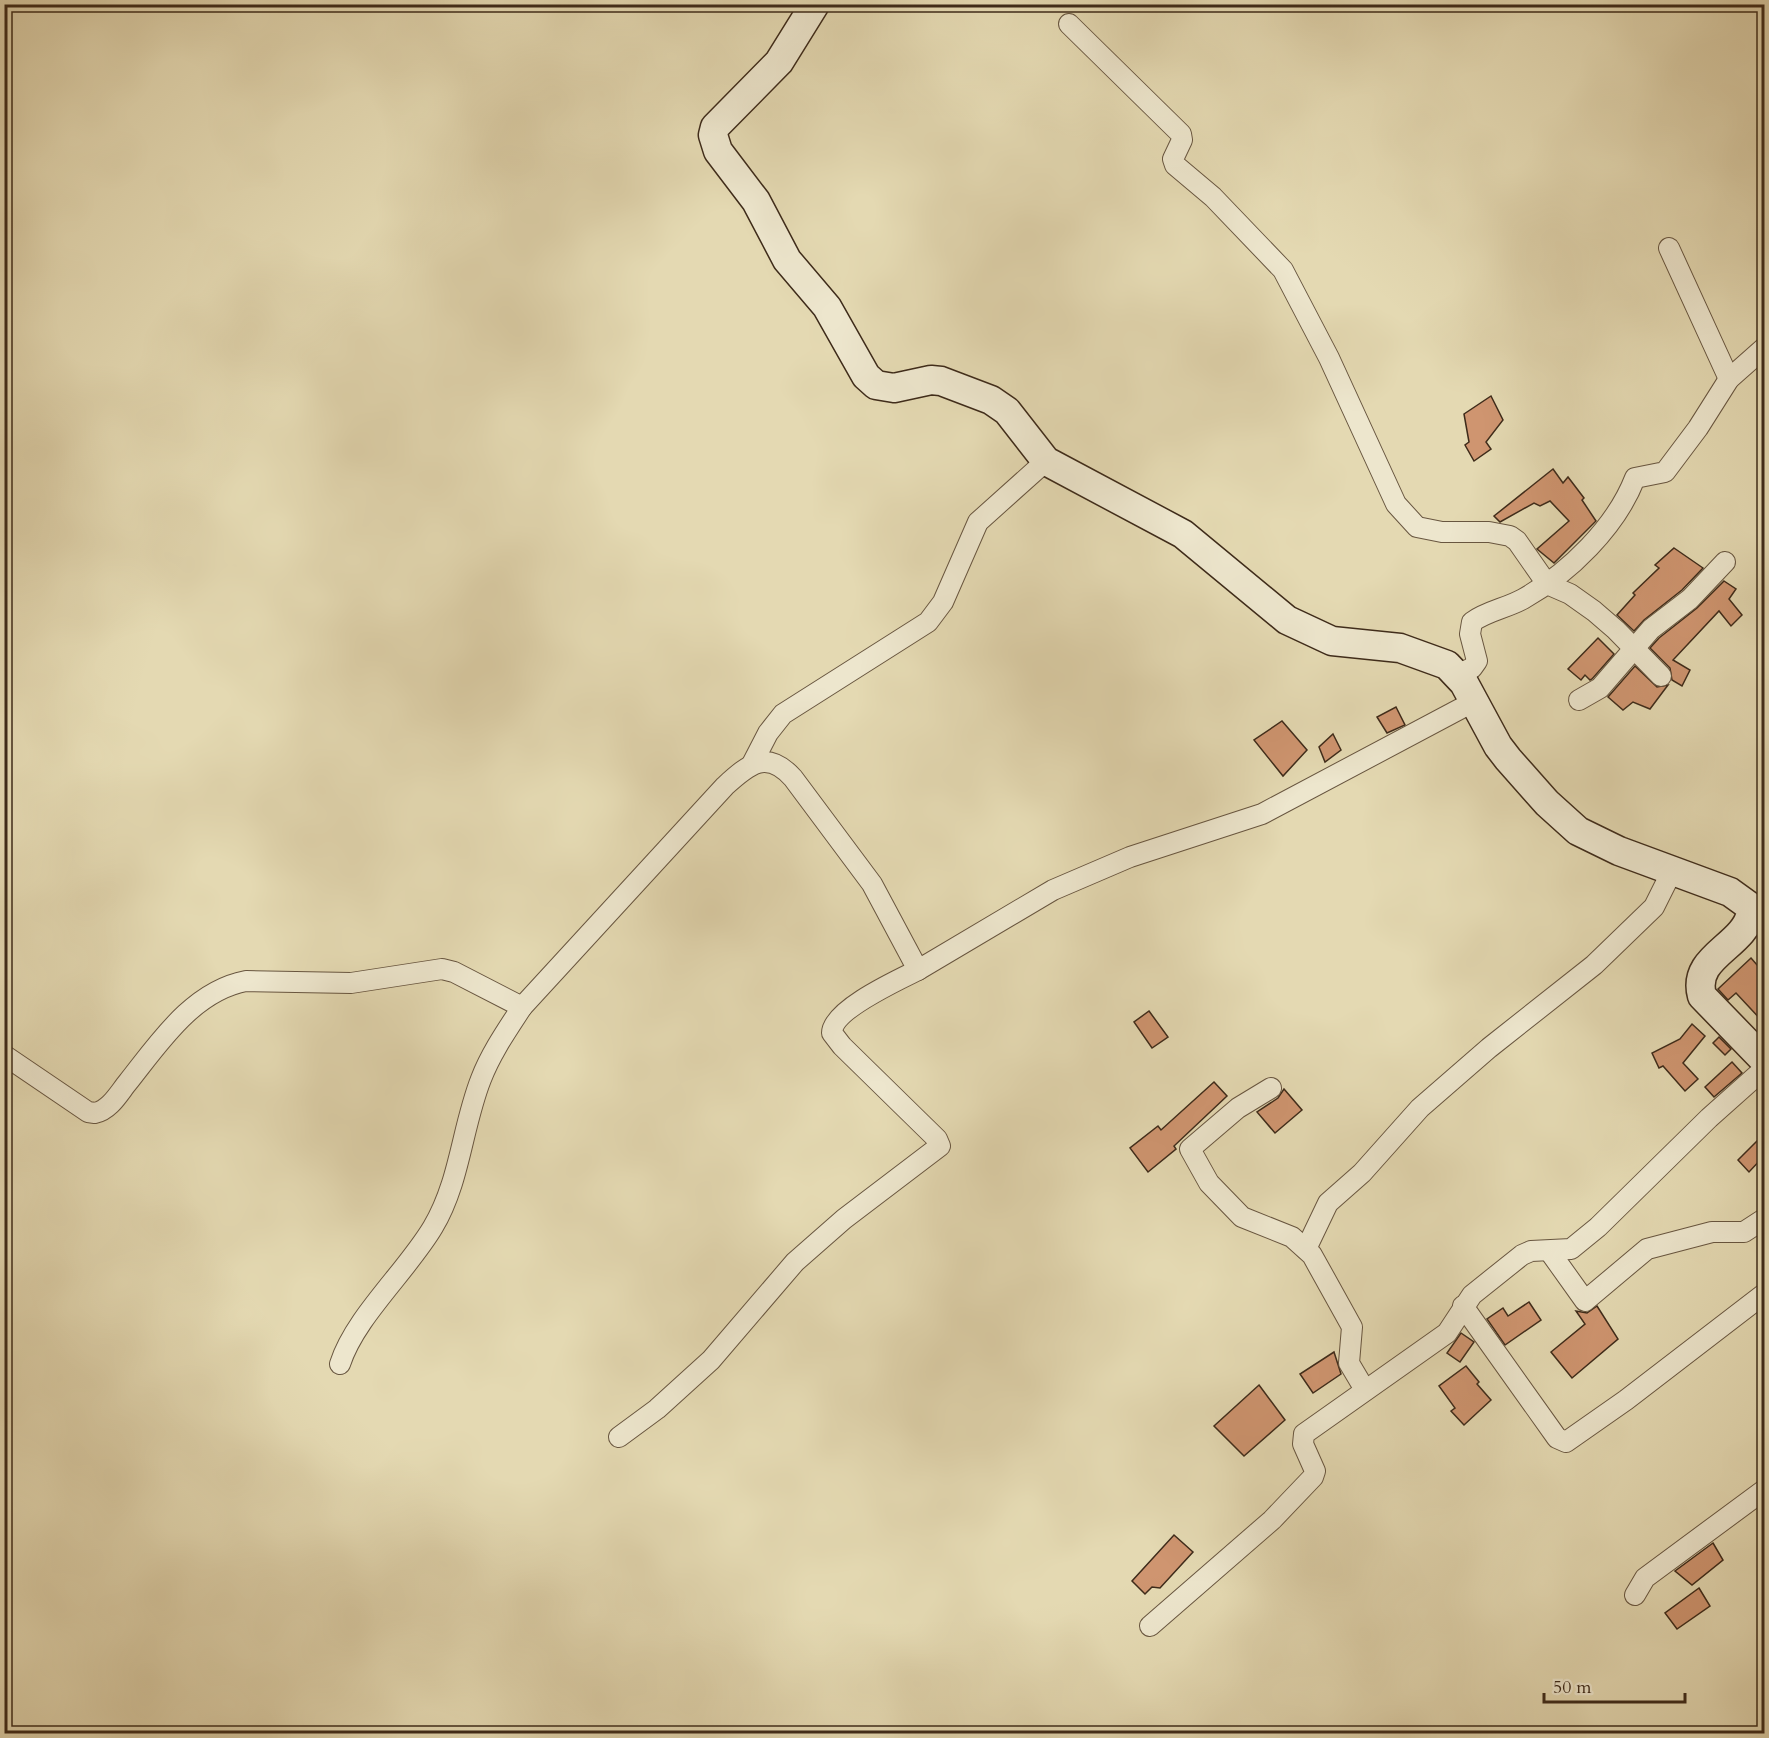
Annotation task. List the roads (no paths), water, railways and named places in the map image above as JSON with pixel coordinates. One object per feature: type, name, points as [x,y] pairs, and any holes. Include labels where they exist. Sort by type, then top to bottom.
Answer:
[{"type":"street","points":[[814,4],[779,62],[715,127],[713,142],[717,151],[756,201],[787,260],[827,307],[866,376],[885,388],[931,380],[941,381],[991,400],[1007,411],[1046,461],[1183,534],[1266,606],[1306,631],[1332,640],[1400,648],[1433,658],[1458,674],[1498,746],[1520,774],[1578,831],[1618,851],[1741,898],[1757,917],[1709,962],[1699,986],[1702,996],[1764,1060]]},
{"type":"street","points":[[1069,24],[1181,134],[1182,140],[1173,159],[1175,165],[1213,197],[1283,270],[1329,358],[1396,504],[1409,521],[1427,530],[1489,532],[1510,536],[1517,541],[1547,584],[1570,594],[1594,611],[1661,676]]},
{"type":"street","points":[[1669,248],[1729,379]]},
{"type":"street","points":[[1458,674],[1472,668],[1477,661],[1470,634],[1472,622],[1509,606],[1547,584],[1594,540],[1626,502],[1635,478],[1665,472],[1698,428],[1729,379],[1764,348]]},
{"type":"street","points":[[340,1364],[344,1350],[354,1334],[433,1228],[447,1200],[481,1080],[491,1057],[522,1007],[724,786],[752,764],[768,733],[783,714],[928,622],[943,602],[978,522],[1046,461]]},
{"type":"street","points":[[1579,700],[1600,688],[1651,629],[1690,599],[1725,562]]},
{"type":"street","points":[[619,1437],[657,1409],[711,1360],[795,1262],[844,1219],[940,1146],[938,1138],[842,1046],[832,1033],[834,1021],[850,1009],[1016,910],[1063,885],[1130,857],[1262,814],[1473,702]]},
{"type":"street","points":[[752,764],[772,762],[794,778],[872,884],[918,970]]},
{"type":"street","points":[[1306,1249],[1328,1203],[1362,1173],[1420,1108],[1489,1048],[1594,965],[1654,907],[1672,871]]},
{"type":"street","points":[[4,1055],[88,1112],[95,1113],[108,1106],[153,1050],[189,1012],[218,990],[231,984],[246,981],[351,983],[442,969],[454,972],[522,1007]]},
{"type":"street","points":[[1150,1626],[1298,1495],[1315,1474],[1303,1444],[1304,1434],[1447,1333],[1463,1306],[1472,1296],[1522,1255],[1531,1251],[1550,1252],[1571,1249],[1598,1227],[1709,1118],[1764,1069]]},
{"type":"street","points":[[1271,1088],[1238,1108],[1190,1149],[1209,1183],[1242,1217],[1292,1237],[1312,1254],[1352,1327],[1349,1363],[1365,1390]]},
{"type":"street","points":[[1550,1252],[1586,1301],[1647,1249],[1712,1233],[1744,1232],[1764,1218]]},
{"type":"street","points":[[1463,1306],[1557,1438],[1566,1442],[1626,1400],[1764,1294]]},
{"type":"street","points":[[1635,1595],[1645,1578],[1764,1490]]}]
